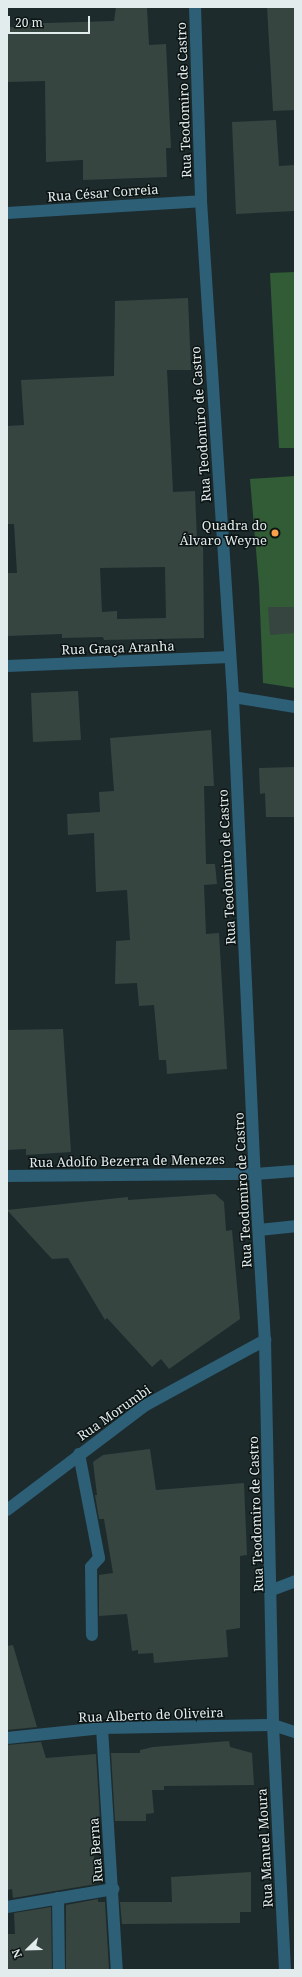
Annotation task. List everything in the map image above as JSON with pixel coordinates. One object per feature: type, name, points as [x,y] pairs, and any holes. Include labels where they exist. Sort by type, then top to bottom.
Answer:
[{"type":"street","name":"Rua Teodomiro de Castro","points":[[195,7],[201,201],[233,697],[255,1174],[266,1340],[272,1590],[273,1726]]},
{"type":"street","name":"Rua César Correia","points":[[7,213],[201,201]]},
{"type":"street","name":"Rua Graça Aranha","points":[[7,666],[230,657]]},
{"type":"street","points":[[233,697],[295,707]]},
{"type":"street","name":"Rua Adolfo Bezerra de Menezes","points":[[7,1176],[255,1174],[295,1171]]},
{"type":"street","points":[[259,1230],[295,1226]]},
{"type":"street","name":"Rua Morumbi","points":[[7,1510],[79,1454],[146,1405],[266,1340]]},
{"type":"street","points":[[79,1454],[99,1558],[91,1567],[92,1635]]},
{"type":"street","points":[[272,1590],[295,1581]]},
{"type":"street","name":"Rua Alberto de Oliveira","points":[[7,1738],[102,1728],[273,1726],[295,1732]]},
{"type":"street","name":"Rua Manuel Moura","points":[[273,1726],[285,1970]]},
{"type":"street","name":"Rua Berna","points":[[102,1728],[117,1970]]},
{"type":"street","points":[[7,1907],[113,1889]]},
{"type":"street","points":[[58,1898],[59,1970]]},
{"type":"green space","points":[[295,272],[295,448],[279,448],[270,273]]},
{"type":"green space","name":"Quadra do Álvaro Weyne","points":[[295,476],[295,688],[263,683],[259,586],[250,479]]},
{"type":"building","points":[[116,7],[147,7],[149,45],[166,44],[171,148],[166,148],[167,177],[83,180],[83,160],[46,162],[45,81],[7,82],[7,27],[14,27],[14,24],[114,21]]},
{"type":"building","points":[[267,7],[295,7],[295,110],[273,111]]},
{"type":"building","points":[[276,120],[279,166],[295,165],[295,211],[236,214],[232,122]]},
{"type":"building","points":[[188,298],[191,370],[167,370],[173,492],[195,491],[197,540],[203,540],[204,638],[104,640],[103,637],[62,638],[62,634],[7,636],[7,573],[17,573],[14,524],[7,524],[7,426],[24,425],[21,380],[114,376],[115,301]],"holes":[[[165,567],[166,618],[117,619],[117,611],[102,612],[100,568]]]},
{"type":"building","points":[[268,607],[295,607],[295,633],[270,635]]},
{"type":"building","points":[[78,691],[81,740],[33,742],[31,693]]},
{"type":"building","points":[[211,730],[214,786],[204,786],[206,864],[215,864],[217,884],[204,885],[206,934],[219,933],[227,1069],[167,1074],[166,1060],[159,1060],[154,1005],[139,1006],[137,983],[115,984],[116,941],[130,940],[127,890],[96,892],[94,833],[68,835],[67,814],[100,812],[99,792],[114,791],[110,738]]},
{"type":"building","points":[[295,767],[295,817],[266,817],[265,793],[260,794],[259,768]]},
{"type":"building","points":[[63,1029],[71,1152],[26,1155],[26,1149],[7,1150],[7,1030]]},
{"type":"building","points":[[215,1194],[224,1202],[226,1231],[232,1230],[240,1319],[169,1369],[161,1359],[152,1367],[107,1318],[105,1320],[68,1258],[52,1259],[7,1210],[128,1197],[128,1200]]},
{"type":"building","points":[[150,1449],[156,1490],[244,1483],[247,1555],[240,1556],[240,1628],[226,1630],[228,1657],[154,1663],[153,1653],[138,1654],[138,1650],[132,1651],[127,1614],[99,1616],[99,1575],[113,1573],[104,1519],[99,1519],[95,1495],[97,1495],[93,1462],[103,1455]]},
{"type":"building","points":[[13,1645],[37,1727],[7,1730],[7,1646]]},
{"type":"building","points":[[229,1741],[230,1747],[252,1753],[254,1785],[164,1786],[164,1790],[152,1790],[154,1813],[146,1814],[146,1821],[115,1821],[111,1753],[140,1753],[140,1750],[153,1747]]},
{"type":"building","points":[[41,1742],[46,1758],[96,1754],[100,1820],[91,1820],[96,1884],[13,1898],[12,1889],[7,1890],[7,1745]]},
{"type":"building","points":[[251,1872],[251,1912],[240,1912],[240,1923],[122,1924],[120,1902],[172,1902],[171,1877]]},
{"type":"building","points":[[98,1899],[98,1902],[105,1902],[109,1970],[66,1970],[66,1905]]},
{"type":"building","points":[[51,1907],[52,1970],[7,1970],[7,1934],[15,1934],[14,1913]]},
{"type":"place","name":"Quadra do Álvaro Weyne","points":[[275,533]]}]
